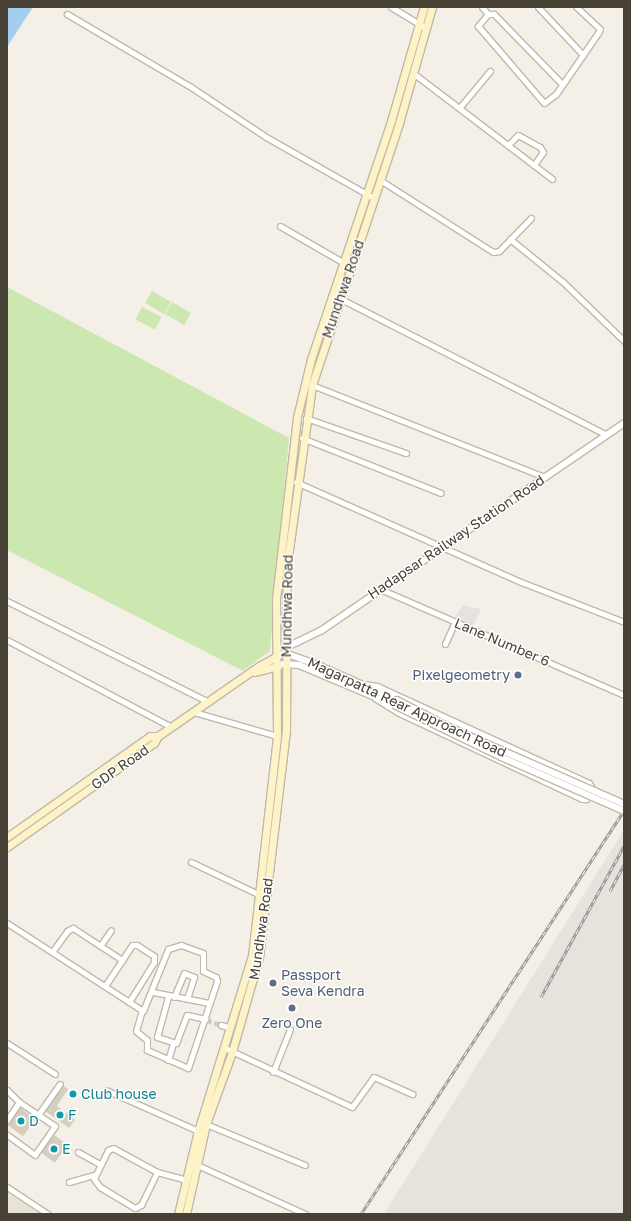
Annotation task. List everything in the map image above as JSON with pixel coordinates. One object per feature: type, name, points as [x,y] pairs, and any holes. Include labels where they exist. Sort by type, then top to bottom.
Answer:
[{"type":"main road","name":"Mundhwa Road","points":[[178,1214],[198,1131],[225,1048],[252,956],[277,736],[279,564],[296,422],[311,359],[366,195],[424,7]]},
{"type":"main road","name":"Mundhwa Road","points":[[188,1213],[195,1164],[206,1124],[232,1052],[259,957],[286,731],[285,651],[287,564],[304,421],[312,385],[380,180],[432,7]]},
{"type":"main road","points":[[296,422],[304,421]]},
{"type":"main road","points":[[158,736],[277,656]]},
{"type":"main road","name":"Magarpatta Rear Approach Road","points":[[254,672],[278,666]]},
{"type":"main road","name":"GDP Road","points":[[7,837],[150,736],[158,736],[154,743],[7,847]]},
{"type":"main road","points":[[271,787],[279,787]]},
{"type":"main road","points":[[252,956],[259,957]]},
{"type":"street","points":[[391,7],[426,28]]},
{"type":"street","points":[[482,7],[488,14],[498,17],[562,84]]},
{"type":"street","points":[[538,7],[582,55]]},
{"type":"street","points":[[488,14],[480,29],[541,101],[548,102],[600,29],[576,7]]},
{"type":"street","points":[[66,14],[191,87],[266,137],[366,195],[374,198]]},
{"type":"street","points":[[460,107],[490,72]]},
{"type":"street","points":[[413,73],[460,107],[552,179]]},
{"type":"street","points":[[508,145],[518,135],[540,147],[543,152],[534,165]]},
{"type":"street","points":[[380,180],[486,250],[499,251],[531,218]]},
{"type":"street","points":[[280,226],[344,263]]},
{"type":"street","points":[[510,239],[563,282],[624,341]]},
{"type":"street","points":[[340,299],[605,434]]},
{"type":"street","points":[[312,385],[544,477]]},
{"type":"street","points":[[304,421],[406,453]]},
{"type":"street","name":"Hadapsar Railway Station Road","points":[[285,651],[322,630],[441,546],[605,434],[624,423]]},
{"type":"street","points":[[302,438],[441,493]]},
{"type":"street","points":[[296,482],[441,546],[624,622]]},
{"type":"street","name":"Lane Number 6","points":[[380,589],[624,695]]},
{"type":"street","points":[[7,601],[209,702]]},
{"type":"street","points":[[445,644],[455,622]]},
{"type":"street","points":[[7,640],[171,727]]},
{"type":"street","points":[[277,656],[285,651]]},
{"type":"street","name":"Magarpatta Rear Approach Road","points":[[285,651],[360,684],[508,760],[624,810]]},
{"type":"street","name":"Magarpatta Rear Approach Road","points":[[278,666],[286,663],[299,664],[372,696],[397,703],[624,804]]},
{"type":"street","points":[[360,684],[377,686],[589,783],[592,788],[586,799],[582,800],[398,712],[372,696]]},
{"type":"street","points":[[194,712],[277,736]]},
{"type":"street","points":[[191,862],[258,894]]},
{"type":"street","points":[[7,923],[142,1010]]},
{"type":"street","points":[[52,952],[71,928],[122,960]]},
{"type":"street","points":[[100,946],[110,930]]},
{"type":"street","points":[[106,986],[134,944],[155,959],[129,1002]]},
{"type":"street","points":[[181,945],[203,953],[203,971],[216,977],[209,1003],[206,1019],[188,1068],[147,1050],[147,1040],[136,1031],[142,1010],[145,1010],[153,992],[167,952],[181,945]]},
{"type":"street","points":[[174,997],[184,973],[194,977],[188,996]]},
{"type":"street","points":[[153,992],[168,997],[188,996],[209,1003]]},
{"type":"street","points":[[168,997],[156,1035],[173,1044]]},
{"type":"street","points":[[168,1060],[173,1044],[177,1041],[187,1015],[206,1019]]},
{"type":"street","points":[[221,1025],[231,1028]]},
{"type":"street","points":[[272,1072],[290,1029]]},
{"type":"street","points":[[7,1043],[54,1074]]},
{"type":"street","points":[[225,1048],[272,1072],[352,1107],[374,1077],[412,1094]]},
{"type":"street","points":[[38,1115],[60,1084]]},
{"type":"street","points":[[7,1090],[19,1102],[55,1126],[35,1155],[7,1135]]},
{"type":"street","points":[[106,1090],[198,1131]]},
{"type":"street","points":[[7,1120],[9,1111],[19,1102]]},
{"type":"street","points":[[206,1124],[305,1165]]},
{"type":"street","points":[[69,1182],[94,1176],[108,1150],[113,1148],[157,1172],[186,1180]]},
{"type":"street","points":[[78,1152],[100,1164]]},
{"type":"street","points":[[195,1164],[305,1214]]},
{"type":"street","points":[[94,1176],[100,1187],[135,1208],[141,1205],[157,1172]]},
{"type":"street","points":[[7,1187],[48,1214]]},
{"type":"shaded area","points":[[463,605],[481,609],[473,626],[455,617]]},
{"type":"shaded area","points":[[624,830],[624,1214],[384,1214]]},
{"type":"shaded area","points":[[7,1192],[40,1214],[7,1214]]},
{"type":"green space","points":[[7,287],[289,438],[270,651],[243,671],[7,550]]},
{"type":"green space","points":[[152,291],[171,302],[164,314],[145,303]]},
{"type":"green space","points":[[172,302],[191,313],[184,325],[165,314]]},
{"type":"green space","points":[[142,307],[162,317],[155,329],[136,319]]},
{"type":"water","points":[[7,7],[33,7],[7,47]]},
{"type":"building","name":"F","points":[[63,1086],[68,1089],[57,1106],[75,1120],[69,1128],[45,1111]]},
{"type":"building","name":"D","points":[[20,1108],[35,1119],[23,1136],[8,1125]]},
{"type":"building","name":"E","points":[[54,1135],[68,1145],[55,1163],[41,1153]]},
{"type":"tunnel","points":[[207,1020],[221,1025]]},
{"type":"railway","points":[[361,1214],[624,811]]},
{"type":"railway","points":[[541,997],[624,846]]},
{"type":"railway","points":[[610,891],[624,865]]},
{"type":"place","name":"Pixelgeometry","points":[[518,675]]},
{"type":"place","name":"Passport Seva Kendra","points":[[273,983]]},
{"type":"place","name":"Zero One","points":[[292,1008]]},
{"type":"place","name":"Club house","points":[[73,1094]]},
{"type":"place","name":"F","points":[[60,1115]]},
{"type":"place","name":"D","points":[[21,1121]]},
{"type":"place","name":"E","points":[[54,1149]]}]
